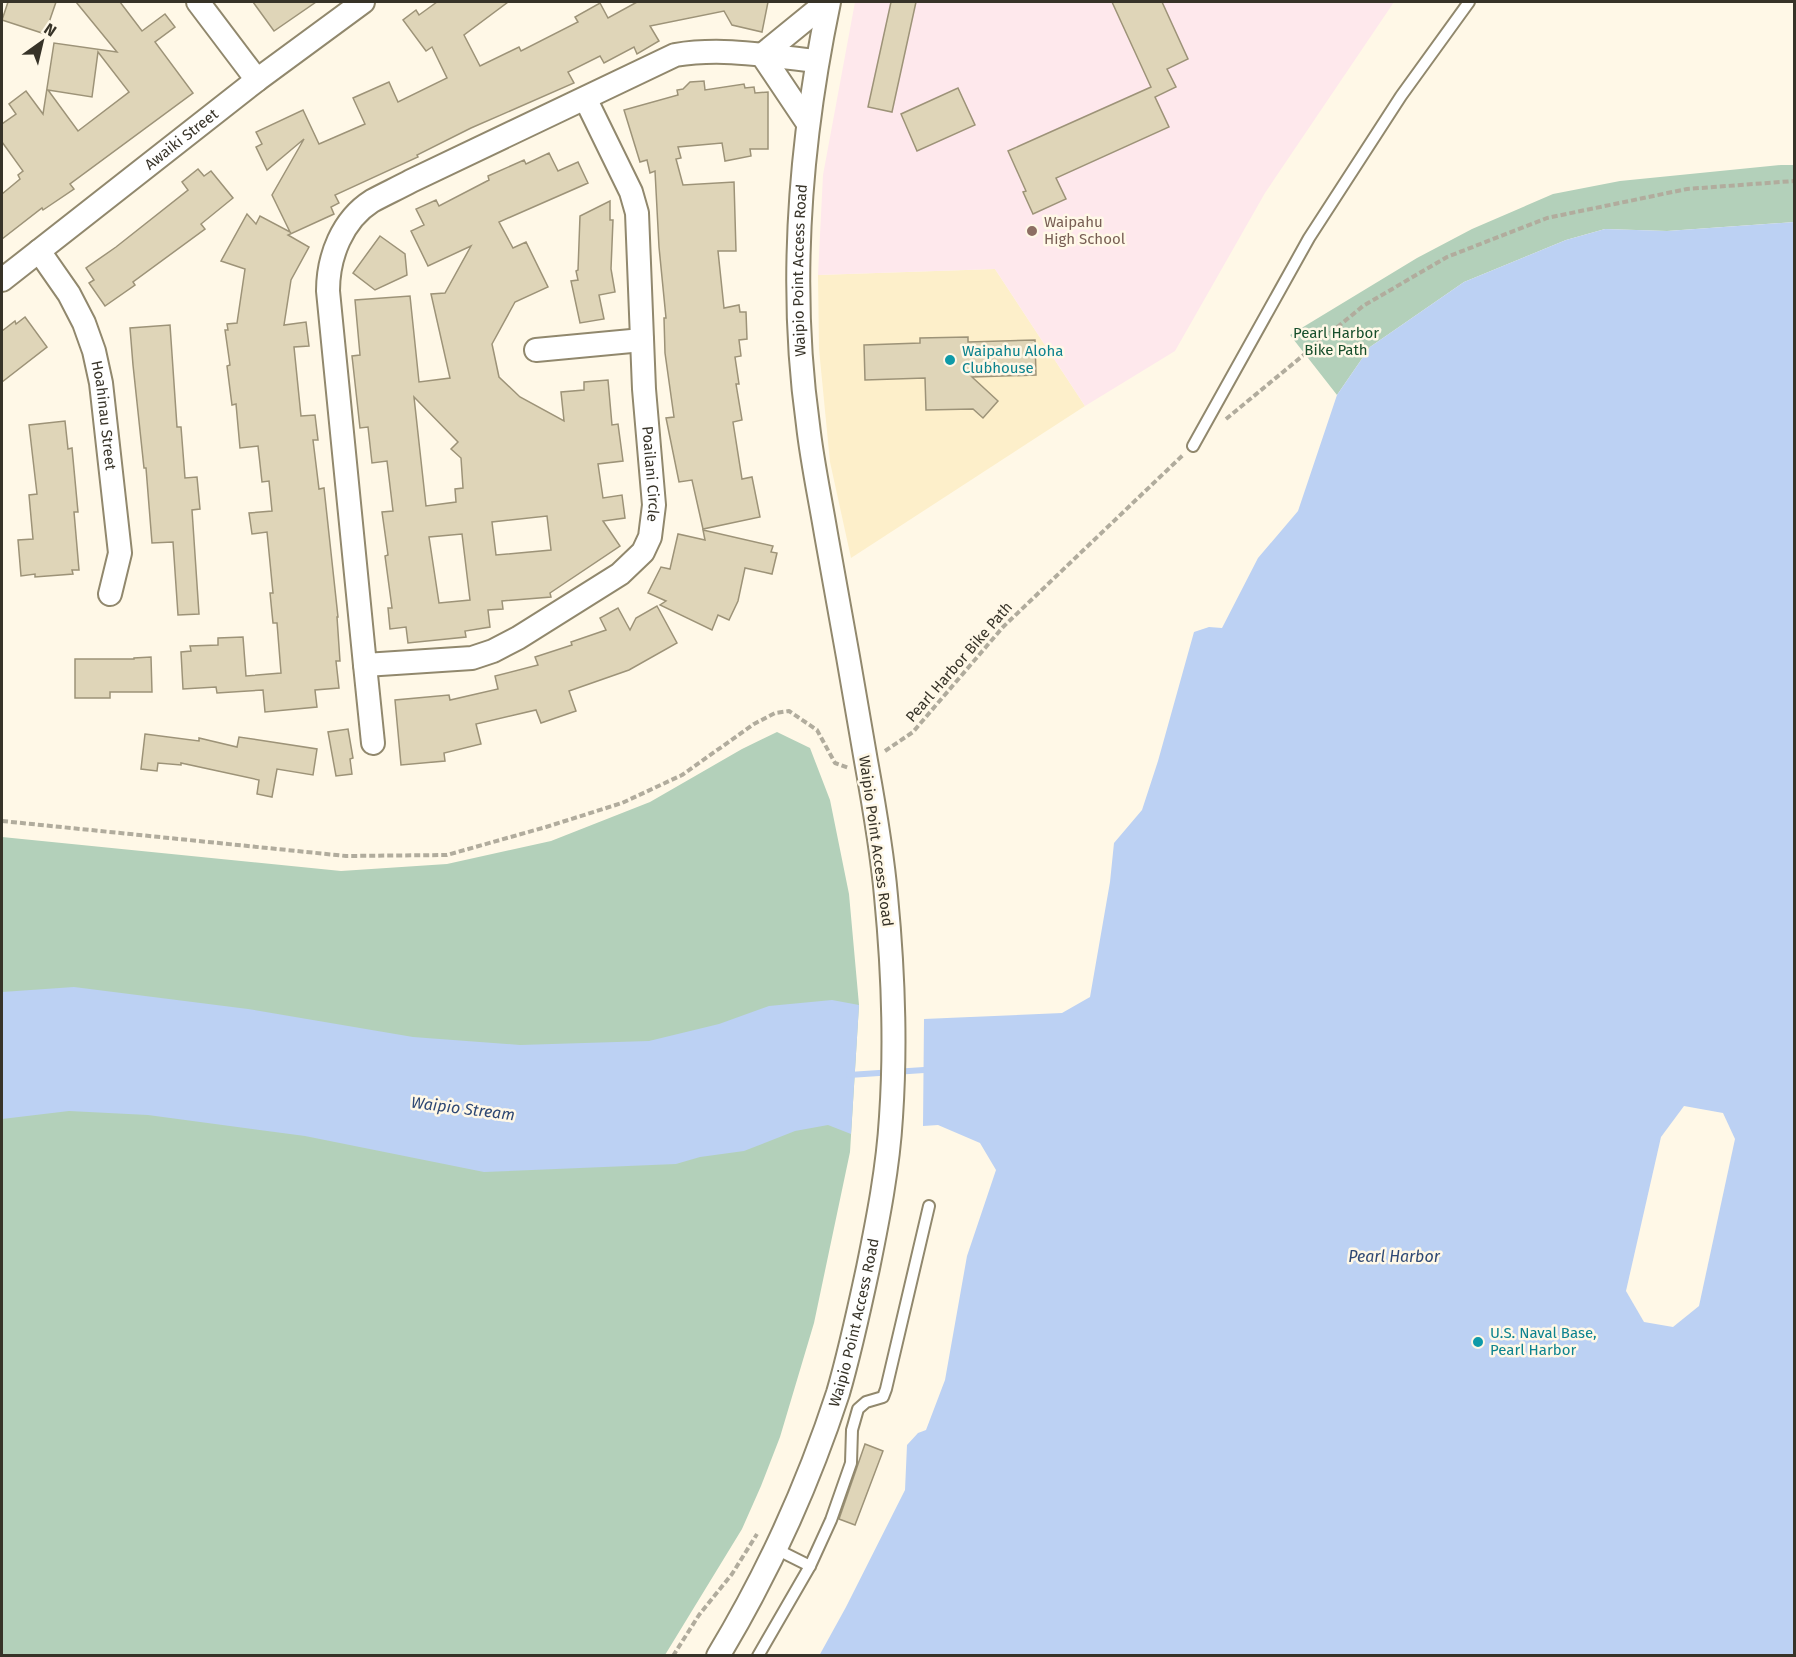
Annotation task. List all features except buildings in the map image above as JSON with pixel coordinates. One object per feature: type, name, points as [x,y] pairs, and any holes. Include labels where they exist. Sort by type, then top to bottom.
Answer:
[{"type":"street","points":[[198,2],[257,80]]},
{"type":"street","name":"Awaiki Street","points":[[2,280],[257,80],[363,2]]},
{"type":"street","points":[[762,55],[828,2]]},
{"type":"street","name":"Waipio Point Access Road","points":[[718,1656],[776,1549],[806,1483],[838,1391],[857,1319],[873,1242],[891,1119],[892,999],[886,894],[867,764],[807,424],[799,333],[798,240],[807,122],[828,2]]},
{"type":"street","points":[[373,743],[328,291],[328,271],[340,237],[355,215],[371,202],[675,55],[720,51],[816,61]]},
{"type":"street","points":[[762,55],[807,122]]},
{"type":"street","name":"Poailani Circle","points":[[365,665],[471,658],[493,651],[518,638],[620,574],[643,552],[650,537],[654,505],[644,389],[637,213],[631,192],[585,98]]},
{"type":"street","name":"Hoahinau Street","points":[[39,251],[69,294],[84,323],[94,351],[101,383],[120,553],[110,594]]},
{"type":"street","points":[[536,350],[642,340]]},
{"type":"lane","points":[[1193,446],[1309,238],[1401,96],[1469,2]]},
{"type":"lane","points":[[758,1656],[810,1566],[831,1520],[851,1463],[852,1430],[858,1409],[866,1402],[882,1396],[886,1389],[929,1206]]},
{"type":"lane","points":[[776,1549],[810,1566]]},
{"type":"path","points":[[1220,424],[1363,306],[1447,257],[1547,218],[1687,189],[1794,181]]},
{"type":"path","name":"Pearl Harbor Bike Path","points":[[867,764],[913,732],[1003,627],[1193,446]]},
{"type":"path","points":[[2,821],[346,856],[447,855],[622,803],[682,776],[754,724],[775,713],[789,711],[817,730],[835,764],[849,768],[867,764]]},
{"type":"path","points":[[673,1656],[699,1615],[732,1574],[759,1531]]},
{"type":"shaded area","name":"Waipahu High School","points":[[855,2],[1394,2],[1265,193],[1175,351],[1085,406],[995,269],[818,275],[823,175]]},
{"type":"shaded area","points":[[995,269],[1085,406],[851,558],[830,462],[819,349],[818,275]]},
{"type":"green space","name":"Pearl Harbor Bike Path","points":[[1794,165],[1794,222],[1667,231],[1605,229],[1566,240],[1464,282],[1370,347],[1337,395],[1290,335],[1417,258],[1472,229],[1553,194],[1620,181]]},
{"type":"green space","points":[[777,732],[810,748],[830,800],[849,894],[859,1005],[850,1152],[814,1323],[780,1437],[742,1529],[665,1655],[2,1655],[2,837],[341,871],[447,864],[551,841],[650,802],[742,749]]},
{"type":"water","name":"Pearl Harbor","points":[[1794,222],[1794,1655],[819,1656],[905,1490],[907,1445],[918,1433],[926,1430],[945,1380],[967,1256],[996,1170],[980,1143],[938,1125],[923,1126],[924,1019],[1062,1013],[1090,997],[1110,882],[1114,843],[1142,810],[1194,632],[1209,627],[1222,628],[1258,558],[1298,511],[1337,395],[1370,347],[1464,282],[1566,240],[1605,229],[1667,231]]},
{"type":"water","points":[[74,987],[248,1009],[413,1037],[520,1045],[649,1041],[719,1024],[769,1006],[832,1000],[859,1005],[851,1134],[828,1125],[795,1131],[744,1151],[700,1157],[676,1164],[484,1172],[305,1136],[148,1115],[69,1111],[2,1119],[2,992]]},
{"type":"pier","points":[[1684,1106],[1723,1113],[1735,1139],[1699,1306],[1673,1327],[1644,1322],[1626,1291],[1661,1137]]},
{"type":"waterway","name":"Waipio Stream","points":[[849,1075],[924,1070]]},
{"type":"place","name":"Waipahu High School","points":[[1032,231]]},
{"type":"place","name":"Waipahu Aloha Clubhouse","points":[[950,360]]},
{"type":"place","name":"U.S. Naval Base, Pearl Harbor","points":[[1478,1342]]}]
